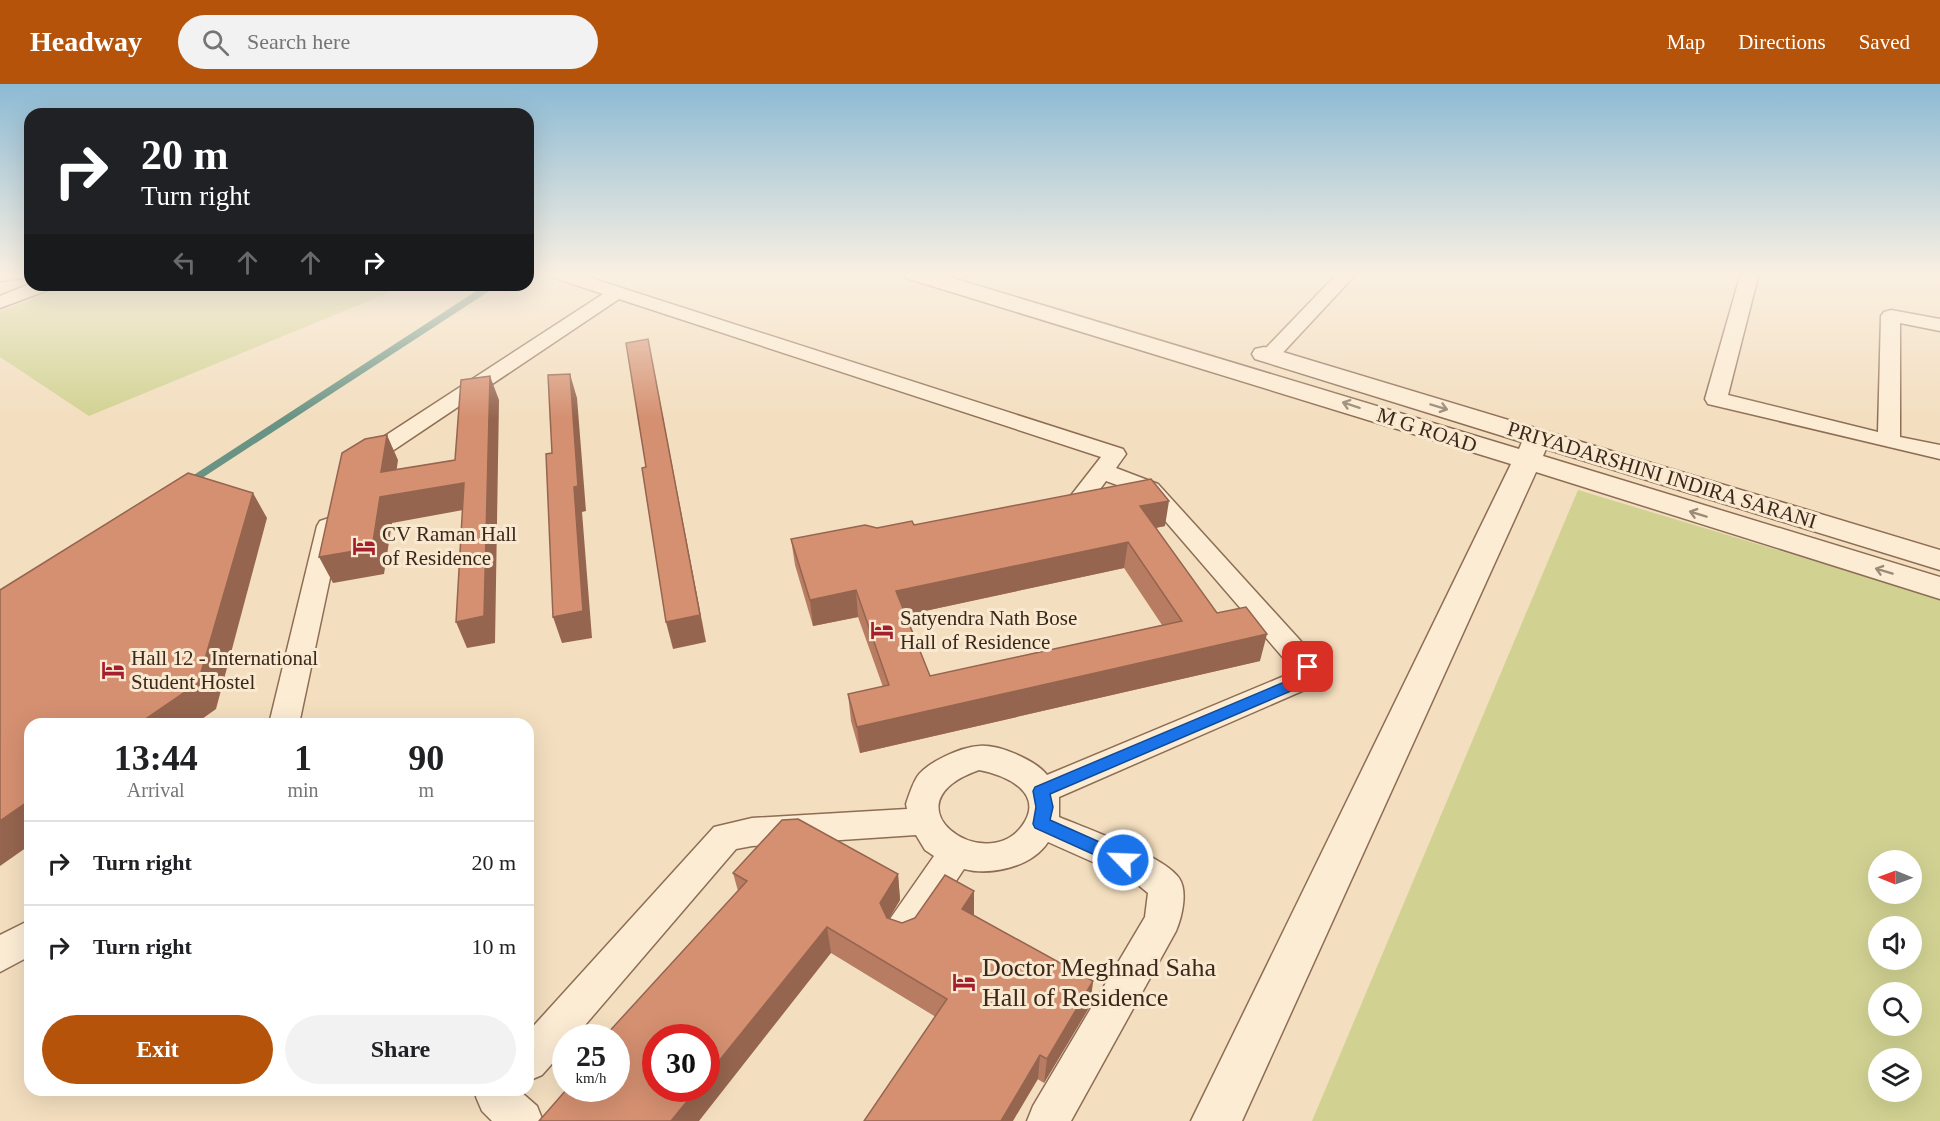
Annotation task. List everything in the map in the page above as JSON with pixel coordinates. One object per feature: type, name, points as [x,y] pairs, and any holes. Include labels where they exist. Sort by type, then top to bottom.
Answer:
[{"type":"street","points":[[341,474],[573,321]]},
{"type":"street","points":[[704,321],[1115,454],[1077,503],[1030,513]]},
{"type":"street","name":"M G ROAD","points":[[1076,321],[1252,374],[1533,449],[1940,588]]},
{"type":"street","points":[[1146,321],[1212,340]]},
{"type":"street","points":[[1269,356],[1302,321]]},
{"type":"street","points":[[1737,321],[1716,399],[1940,452]]},
{"type":"street","points":[[1889,441],[1892,321]]},
{"type":"street","points":[[1921,321],[1940,325]]},
{"type":"street","name":"PRIYADARSHINI INDIRA SARANI","points":[[1246,350],[1384,390],[1533,449],[1940,560]]},
{"type":"street","points":[[1216,1121],[1533,449]]},
{"type":"street","points":[[1041,807],[1299,681],[1308,667],[1150,489],[1102,471]]},
{"type":"street","points":[[285,718],[333,508]]},
{"type":"street","points":[[979,758],[999,760],[1017,766],[1031,777],[1041,807],[1032,839],[1017,850],[998,856],[976,858],[956,853],[939,843],[927,829],[924,821],[923,796],[930,781],[943,769],[960,761],[979,758]]},
{"type":"street","points":[[1041,807],[1143,869],[1166,887],[1163,920],[1048,1121]]},
{"type":"street","points":[[534,1054],[726,837],[752,832],[924,821]]},
{"type":"street","points":[[903,930],[956,853]]},
{"type":"street","points":[[0,955],[24,940]]},
{"type":"street","points":[[497,1096],[522,1121]]},
{"type":"green space","points":[[0,321],[319,321],[89,416],[0,357]]},
{"type":"green space","points":[[1578,490],[1940,599],[1940,1121],[1312,1121]]},
{"type":"building","points":[[648,339],[700,615],[666,622],[642,468],[646,467],[626,343]]},
{"type":"building","points":[[570,374],[578,486],[574,487],[583,611],[553,617],[546,454],[552,453],[548,375]]},
{"type":"building","points":[[490,376],[484,616],[456,622],[464,483],[380,497],[372,548],[319,557],[342,453],[365,439],[387,435],[381,472],[455,460],[461,380]]},
{"type":"building","name":"Hall 12 - International Student Hostel","points":[[188,473],[253,493],[198,683],[147,718],[24,718],[24,804],[0,821],[0,590]]},
{"type":"building","points":[[1151,479],[1169,501],[1140,506],[1217,613],[1246,607],[1267,634],[857,727],[848,694],[889,685],[856,590],[810,600],[791,539],[865,525],[877,528],[912,521],[914,525]],"holes":[[[1128,542],[1182,621],[930,676],[896,591]]]},
{"type":"building","name":"Doctor Meghnad Saha Hall of Residence","points":[[798,819],[898,874],[880,903],[887,918],[902,923],[915,918],[945,875],[974,891],[962,909],[1093,981],[1047,1059],[1040,1055],[1001,1121],[864,1121],[947,999],[827,927],[720,1060],[720,1024],[642,1024],[642,1102],[686,1102],[671,1121],[539,1121],[556,1102],[630,1102],[630,1024],[616,1024],[747,881],[733,873],[782,820]]},
{"type":"waterway","points":[[191,481],[436,321]]},
{"type":"place","name":"CV Raman Hall of Residence","points":[[364,546]]},
{"type":"place","name":"Satyendra Nath Bose Hall of Residence","points":[[882,630]]},
{"type":"place","name":"Hall 12 - International Student Hostel","points":[[113,670]]},
{"type":"place","name":"Doctor Meghnad Saha Hall of Residence","points":[[964,982]]},
{"type":"route","points":[[1123,860],[1041,824],[1044,807],[1041,791],[1299,681],[1308,667]]}]
